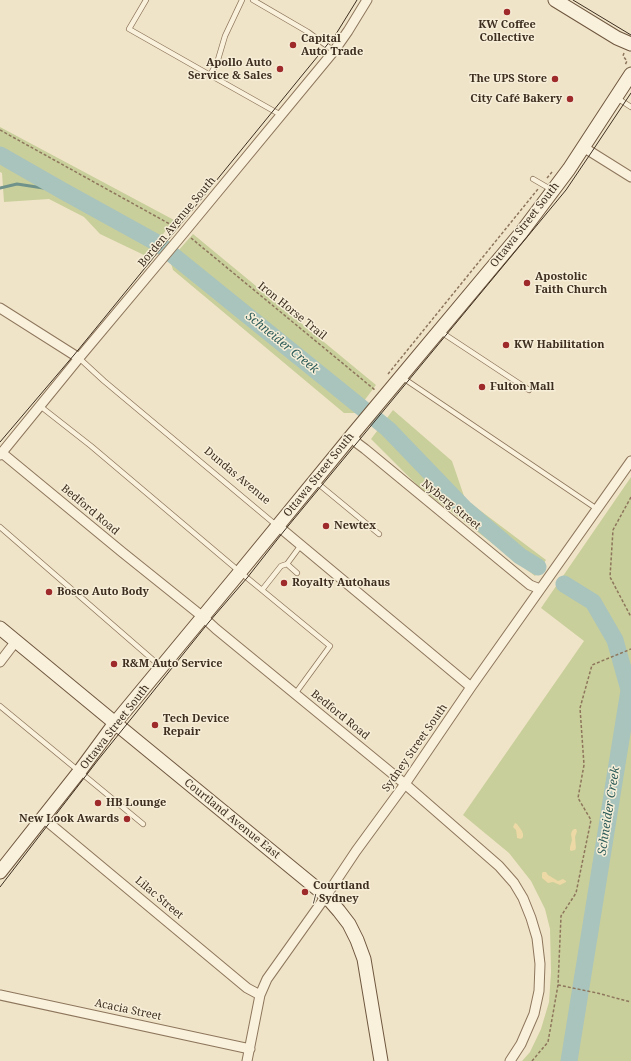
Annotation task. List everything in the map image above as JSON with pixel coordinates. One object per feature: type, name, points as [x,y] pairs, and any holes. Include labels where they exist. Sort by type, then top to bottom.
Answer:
[{"type":"main road","points":[[554,0],[617,38],[627,48]]},
{"type":"main road","name":"Ottawa Street South","points":[[0,872],[79,772],[115,723],[361,424],[376,396],[401,377],[554,190],[616,97],[628,70]]},
{"type":"main road","name":"Courtland Avenue East","points":[[0,628],[326,896],[349,924],[358,940],[364,959],[381,1061]]},
{"type":"street","name":"Borden Avenue South","points":[[1,453],[334,51],[367,0]]},
{"type":"street","points":[[583,148],[631,177]]},
{"type":"street","name":"Dundas Avenue","points":[[0,308],[79,358]]},
{"type":"street","name":"Nyberg Street","points":[[353,434],[357,443],[530,585],[540,589]]},
{"type":"street","name":"Bedford Road","points":[[1,453],[405,784],[499,866],[523,898],[537,938],[540,964],[539,991],[534,1014],[521,1044],[510,1061]]},
{"type":"street","name":"Sydney Street South","points":[[247,1061],[260,995],[267,979],[631,461]]},
{"type":"street","name":"Dundas Avenue","points":[[278,526],[471,687]]},
{"type":"street","points":[[0,662],[16,641]]},
{"type":"street","name":"Lilac Street","points":[[43,818],[247,988],[260,995]]},
{"type":"street","name":"Acacia Street","points":[[0,995],[250,1049]]},
{"type":"lane","points":[[146,0],[129,29],[281,115]]},
{"type":"lane","points":[[210,75],[217,63],[225,36],[242,0]]},
{"type":"lane","points":[[252,0],[308,32],[334,51]]},
{"type":"lane","points":[[616,97],[631,107]]},
{"type":"lane","points":[[533,179],[554,190]]},
{"type":"lane","points":[[439,331],[529,390]]},
{"type":"lane","name":"Dundas Avenue","points":[[79,358],[104,381],[278,526]]},
{"type":"lane","points":[[401,377],[597,509]]},
{"type":"lane","points":[[40,406],[91,446],[330,646],[295,694]]},
{"type":"lane","points":[[315,481],[380,534]]},
{"type":"lane","points":[[0,527],[161,667]]},
{"type":"lane","points":[[262,590],[281,566],[287,564],[302,545]]},
{"type":"lane","points":[[287,564],[297,572]]},
{"type":"lane","points":[[0,706],[143,824]]},
{"type":"path","points":[[627,48],[623,56],[627,61],[628,70]]},
{"type":"path","points":[[0,130],[175,227]]},
{"type":"path","points":[[385,378],[534,196]]},
{"type":"path","name":"Iron Horse Trail","points":[[189,236],[376,396]]},
{"type":"path","points":[[376,396],[378,387]]},
{"type":"path","points":[[631,496],[613,530],[610,577],[631,617]]},
{"type":"path","points":[[532,1061],[548,1042],[558,985],[561,916],[576,893],[591,820],[578,798],[584,765],[580,708],[592,665],[631,649]]},
{"type":"path","points":[[558,985],[597,992],[631,1002]]},
{"type":"green space","points":[[0,127],[174,220],[146,256],[100,234],[84,217],[49,199],[4,202],[2,173],[0,172]]},
{"type":"green space","points":[[193,234],[376,385],[355,413],[344,413],[173,270],[170,260]]},
{"type":"green space","points":[[393,410],[452,461],[465,499],[546,560],[535,576],[419,487],[371,439]]},
{"type":"green space","points":[[631,477],[631,1061],[522,1061],[530,1052],[541,1029],[549,1002],[551,972],[550,929],[545,909],[531,881],[509,853],[463,815],[584,641],[541,608]]},
{"type":"sand","points":[[515,823],[522,831],[523,837],[521,839],[517,838],[516,830],[513,827]]},
{"type":"sand","points":[[574,829],[577,831],[575,837],[576,848],[575,850],[571,851],[571,834]]},
{"type":"sand","points":[[543,872],[546,872],[558,881],[563,879],[566,882],[560,885],[553,882],[548,883],[542,878]]},
{"type":"waterway","name":"Schneider Creek","points":[[0,155],[159,244],[388,429],[464,508],[520,556],[538,567]]},
{"type":"waterway","points":[[0,188],[17,184],[63,191]]},
{"type":"waterway","name":"Schneider Creek","points":[[564,584],[593,602],[615,640],[629,690],[569,1061]]},
{"type":"tram line","points":[[0,442],[74,355],[336,34],[357,0]]},
{"type":"tram line","points":[[573,0],[631,35]]},
{"type":"tram line","points":[[0,887],[98,760],[209,622],[247,578],[284,531],[566,190],[631,93]]},
{"type":"place","name":"KW Coffee Collective","points":[[507,12]]},
{"type":"place","name":"Capital Auto Trade","points":[[293,45]]},
{"type":"place","name":"Apollo Auto Service & Sales","points":[[280,69]]},
{"type":"place","name":"The UPS Store","points":[[555,79]]},
{"type":"place","name":"City Café Bakery","points":[[570,99]]},
{"type":"place","name":"Apostolic Faith Church","points":[[527,283]]},
{"type":"place","name":"KW Habilitation","points":[[506,345]]},
{"type":"place","name":"Fulton Mall","points":[[482,387]]},
{"type":"place","name":"Newtex","points":[[326,526]]},
{"type":"place","name":"Royalty Autohaus","points":[[284,583]]},
{"type":"place","name":"Bosco Auto Body","points":[[49,592]]},
{"type":"place","name":"R&M Auto Service","points":[[114,664]]},
{"type":"place","name":"Tech Device Repair","points":[[155,725]]},
{"type":"place","name":"HB Lounge","points":[[98,803]]},
{"type":"place","name":"New Look Awards","points":[[127,819]]},
{"type":"place","name":"Courtland / Sydney","points":[[305,892]]}]
